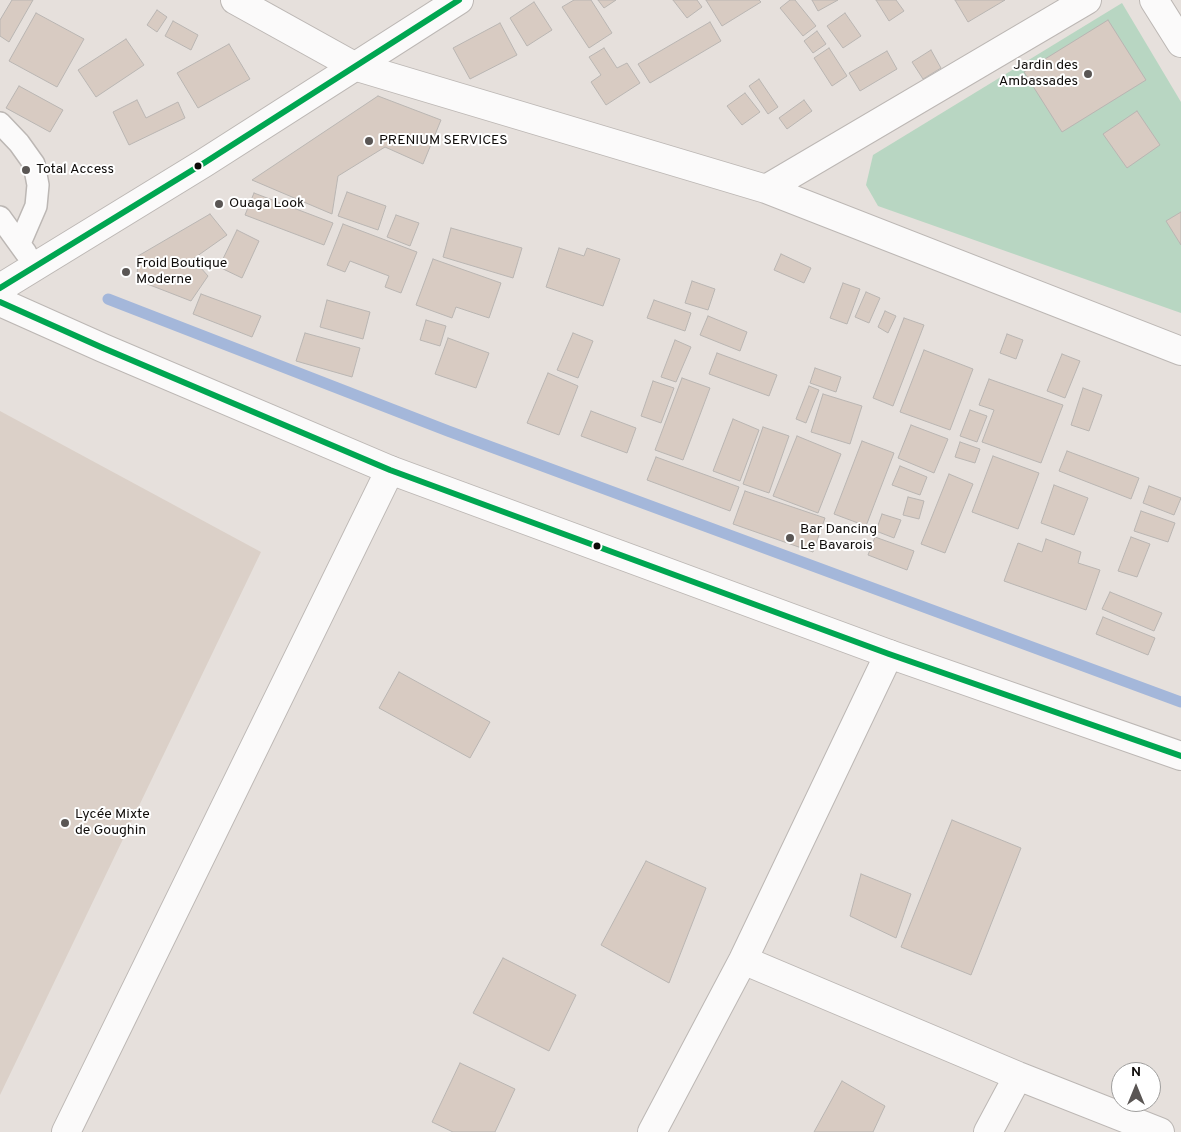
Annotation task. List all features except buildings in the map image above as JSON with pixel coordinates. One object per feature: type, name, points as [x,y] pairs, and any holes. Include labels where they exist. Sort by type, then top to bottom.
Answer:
[{"type":"street","points":[[235,0],[354,66],[766,189],[1181,351]]},
{"type":"street","points":[[0,288],[204,163],[459,0]]},
{"type":"street","points":[[766,189],[1087,0]]},
{"type":"street","points":[[1154,0],[1181,43]]},
{"type":"street","points":[[0,302],[390,470],[889,654],[1181,756]]},
{"type":"street","points":[[66,1132],[390,470]]},
{"type":"street","points":[[652,1132],[743,960],[889,654]]},
{"type":"street","points":[[743,960],[1018,1076],[1160,1132]]},
{"type":"street","points":[[988,1132],[1018,1076]]},
{"type":"lane","points":[[0,123],[34,164],[38,185],[36,206],[20,243]]},
{"type":"lane","points":[[0,217],[35,266]]},
{"type":"shaded area","name":"Lycée Mixte de Goughin","points":[[0,411],[261,552],[0,1095]]},
{"type":"green space","points":[[1122,3],[1181,102],[1181,313],[878,206],[866,185],[873,155]]},
{"type":"waterway","points":[[108,299],[448,431],[1181,702]]},
{"type":"transit line","points":[[0,288],[204,163],[459,0]]},
{"type":"transit line","points":[[0,302],[390,470],[889,654],[1181,756]]},
{"type":"place","name":"Jardin des Ambassades","points":[[1088,74]]},
{"type":"place","name":"PRENIUM SERVICES","points":[[369,141]]},
{"type":"place","name":"Total Access","points":[[26,170]]},
{"type":"place","name":"Ouaga Look","points":[[219,204]]},
{"type":"place","name":"Froid Boutique Moderne","points":[[126,272]]},
{"type":"place","name":"Bar Dancing Le Bavarois","points":[[790,538]]},
{"type":"place","name":"Lycée Mixte de Goughin","points":[[65,823]]}]
